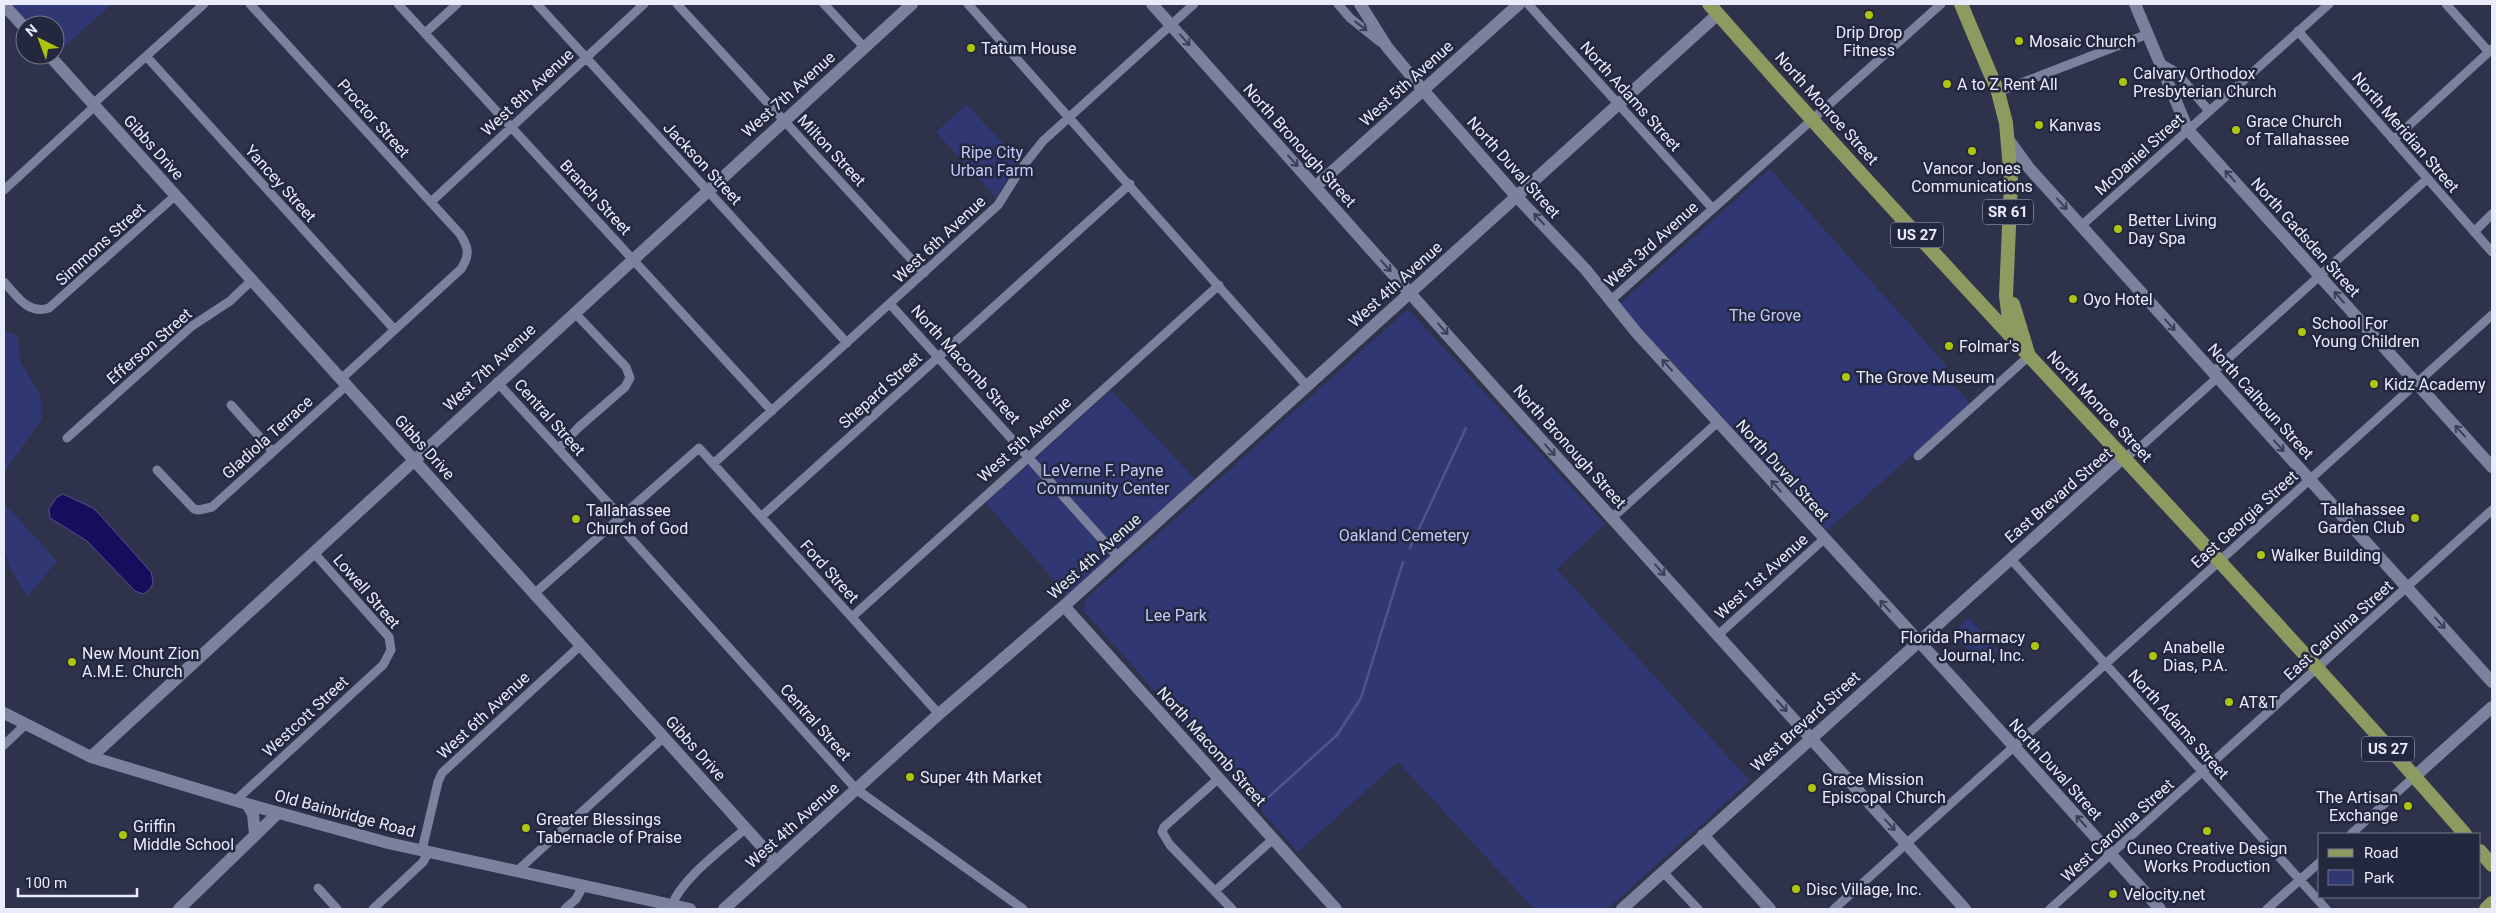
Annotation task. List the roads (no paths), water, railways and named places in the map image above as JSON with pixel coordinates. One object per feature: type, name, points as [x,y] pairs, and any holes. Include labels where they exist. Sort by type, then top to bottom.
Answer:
[{"type":"main road","name":"SR 61","points":[[1961,4],[1998,92],[2008,139],[2010,173],[2006,291],[2011,336]]},
{"type":"main road","name":"North Monroe Street","points":[[1713,9],[1982,306],[2124,457],[2464,833]]},
{"type":"main road","name":"SR 61","points":[[2006,291],[2029,356]]},
{"type":"main road","points":[[1982,306],[2000,302],[2006,291]]},
{"type":"main road","points":[[2481,852],[2492,865]]},
{"type":"main road","points":[[2486,909],[2492,903]]},
{"type":"street","points":[[4,4],[15,17]]},
{"type":"street","points":[[4,190],[204,4]]},
{"type":"street","name":"Proctor Street","points":[[250,4],[460,234],[469,250],[469,256],[451,279],[394,330]]},
{"type":"street","name":"Branch Street","points":[[398,4],[772,411]]},
{"type":"street","points":[[425,33],[457,4]]},
{"type":"street","name":"Jackson Street","points":[[537,4],[847,343]]},
{"type":"street","name":"West 8th Avenue","points":[[430,202],[644,4]]},
{"type":"street","name":"Milton Street","points":[[677,4],[924,273]]},
{"type":"street","points":[[824,4],[864,48]]},
{"type":"street","name":"West 7th Avenue","points":[[91,757],[632,258],[912,4]]},
{"type":"street","points":[[968,4],[1070,116],[1308,386]]},
{"type":"street","name":"North Bronough Street","points":[[1152,4],[1965,909]]},
{"type":"street","name":"West 6th Avenue","points":[[713,464],[998,204],[1027,160],[1070,116],[1194,4]]},
{"type":"street","name":"North Duval Street","points":[[1338,4],[1350,18],[1387,47]]},
{"type":"street","name":"North Duval Street","points":[[1360,4],[1387,47],[1516,196],[1586,270],[1610,301],[1718,422],[2160,909]]},
{"type":"street","name":"West 5th Avenue","points":[[1316,187],[1519,4]]},
{"type":"street","name":"North Adams Street","points":[[1528,4],[1713,209]]},
{"type":"street","name":"West 3rd Avenue","points":[[1610,301],[1941,4]]},
{"type":"street","name":"North Gadsden Street","points":[[2135,4],[2188,130],[2492,467]]},
{"type":"street","name":"McDaniel Street","points":[[2081,226],[2329,4]]},
{"type":"street","points":[[2393,140],[2491,51],[2446,4]]},
{"type":"street","name":"West 4th Avenue","points":[[724,909],[939,714],[1064,606],[1618,104],[1713,9]]},
{"type":"street","name":"North Meridian Street","points":[[2298,31],[2492,252]]},
{"type":"street","points":[[1998,92],[2148,34]]},
{"type":"street","name":"Yancey Street","points":[[146,56],[394,330]]},
{"type":"street","points":[[2160,63],[2176,72],[2209,110]]},
{"type":"street","name":"Gibbs Drive","points":[[58,65],[776,862]]},
{"type":"street","name":"North Calhoun Street","points":[[2008,139],[2029,168],[2492,682]]},
{"type":"street","points":[[2010,173],[2029,168]]},
{"type":"street","name":"East Brevard Street","points":[[2010,558],[2124,457],[2138,449],[2320,276],[2427,178]]},
{"type":"street","name":"Shepard Street","points":[[761,517],[1130,184]]},
{"type":"street","name":"Simmons Street","points":[[4,282],[27,306],[40,310],[54,306],[176,195]]},
{"type":"street","points":[[2474,232],[2492,214]]},
{"type":"street","name":"Efferson Street","points":[[67,438],[192,326],[230,301],[252,280]]},
{"type":"street","name":"West 5th Avenue","points":[[852,617],[1219,285]]},
{"type":"street","name":"North Macomb Street","points":[[890,304],[1118,557]]},
{"type":"street","points":[[558,448],[625,387],[629,382],[630,374],[626,367],[574,312]]},
{"type":"street","name":"East Georgia Street","points":[[1834,909],[2492,315]]},
{"type":"street","points":[[344,382],[394,330]]},
{"type":"street","points":[[1918,456],[2029,356]]},
{"type":"street","name":"Gladiola Terrace","points":[[157,470],[194,509],[206,510],[212,507],[273,452],[344,382]]},
{"type":"street","name":"Central Street","points":[[497,382],[558,448],[618,520],[856,789],[1023,909]]},
{"type":"street","points":[[231,405],[273,452]]},
{"type":"street","points":[[1613,517],[1718,422]]},
{"type":"street","name":"Ford Street","points":[[618,520],[699,448],[939,714]]},
{"type":"street","name":"East Carolina Street","points":[[2203,772],[2492,510]]},
{"type":"street","points":[[535,593],[618,520]]},
{"type":"street","name":"West 1st Avenue","points":[[1718,636],[1824,540]]},
{"type":"street","name":"Lowell Street","points":[[314,553],[389,637],[391,650]]},
{"type":"street","name":"North Adams Street","points":[[2010,558],[2326,909]]},
{"type":"street","name":"West Brevard Street","points":[[1622,909],[2010,558]]},
{"type":"street","name":"North Macomb Street","points":[[1064,606],[1336,909]]},
{"type":"street","name":"West 6th Avenue","points":[[373,909],[423,862],[438,782],[442,773],[581,645]]},
{"type":"street","name":"Westcott Street","points":[[241,803],[383,665],[391,650]]},
{"type":"street","points":[[2352,833],[2492,707]]},
{"type":"street","name":"Old Bainbridge Road","points":[[4,713],[91,757],[241,803],[425,851],[690,909]]},
{"type":"street","points":[[4,745],[26,724]]},
{"type":"street","points":[[517,871],[664,737]]},
{"type":"street","name":"West Carolina Street","points":[[2050,909],[2203,772]]},
{"type":"street","points":[[1219,778],[1164,827],[1162,832],[1170,845],[1232,909]]},
{"type":"street","points":[[241,803],[254,814],[255,834]]},
{"type":"street","points":[[179,909],[278,813]]},
{"type":"street","points":[[672,905],[675,897],[688,881],[746,828]]},
{"type":"street","points":[[1703,835],[1770,909]]},
{"type":"street","points":[[1215,891],[1273,839]]},
{"type":"street","points":[[2267,909],[2318,864]]},
{"type":"street","points":[[1663,872],[1698,909]]},
{"type":"street","points":[[565,909],[576,899],[583,886]]},
{"type":"street","points":[[318,888],[337,909]]},
{"type":"waterway","points":[[1410,548],[1466,428]]},
{"type":"waterway","points":[[1262,803],[1337,735],[1361,698],[1403,562]]},
{"type":"place","name":"Drip Drop Fitness","points":[[1869,15]]},
{"type":"place","name":"Mosaic Church","points":[[2019,41]]},
{"type":"place","name":"Tatum House","points":[[971,48]]},
{"type":"place","name":"Calvary Orthodox Presbyterian Church","points":[[2123,82]]},
{"type":"place","name":"A to Z Rent All","points":[[1947,84]]},
{"type":"place","name":"Kanvas","points":[[2039,125]]},
{"type":"place","name":"Grace Church of Tallahassee","points":[[2236,130]]},
{"type":"place","name":"Vancor Jones Communications","points":[[1972,151]]},
{"type":"place","name":"Better Living Day Spa","points":[[2118,229]]},
{"type":"place","name":"Oyo Hotel","points":[[2073,299]]},
{"type":"place","name":"School For Young Children","points":[[2302,332]]},
{"type":"place","name":"Folmar's","points":[[1949,346]]},
{"type":"place","name":"The Grove Museum","points":[[1846,377]]},
{"type":"place","name":"Kidz Academy","points":[[2374,384]]},
{"type":"place","name":"Tallahassee Garden Club","points":[[2415,518]]},
{"type":"place","name":"Tallahassee Church of God","points":[[576,519]]},
{"type":"place","name":"Walker Building","points":[[2261,555]]},
{"type":"place","name":"Florida Pharmacy Journal, Inc.","points":[[2035,646]]},
{"type":"place","name":"Anabelle Dias, P.A.","points":[[2153,656]]},
{"type":"place","name":"New Mount Zion A.M.E. Church","points":[[72,662]]},
{"type":"place","name":"AT&T","points":[[2229,702]]},
{"type":"place","name":"Super 4th Market","points":[[910,777]]},
{"type":"place","name":"Grace Mission Episcopal Church","points":[[1812,788]]},
{"type":"place","name":"The Artisan Exchange","points":[[2408,806]]},
{"type":"place","name":"Greater Blessings Tabernacle of Praise","points":[[526,828]]},
{"type":"place","name":"Cuneo Creative Design Works Production","points":[[2207,831]]},
{"type":"place","name":"Griffin Middle School","points":[[123,835]]},
{"type":"place","name":"Disc Village, Inc.","points":[[1796,889]]},
{"type":"place","name":"Velocity.net","points":[[2113,894]]},
{"type":"park label","name":"Ripe City Urban Farm","points":[[992,161]]},
{"type":"park label","name":"The Grove","points":[[1765,315]]},
{"type":"park label","name":"LeVerne F. Payne Community Center","points":[[1103,479]]},
{"type":"park label","name":"Oakland Cemetery","points":[[1404,535]]},
{"type":"park label","name":"Lee Park","points":[[1176,615]]}]
